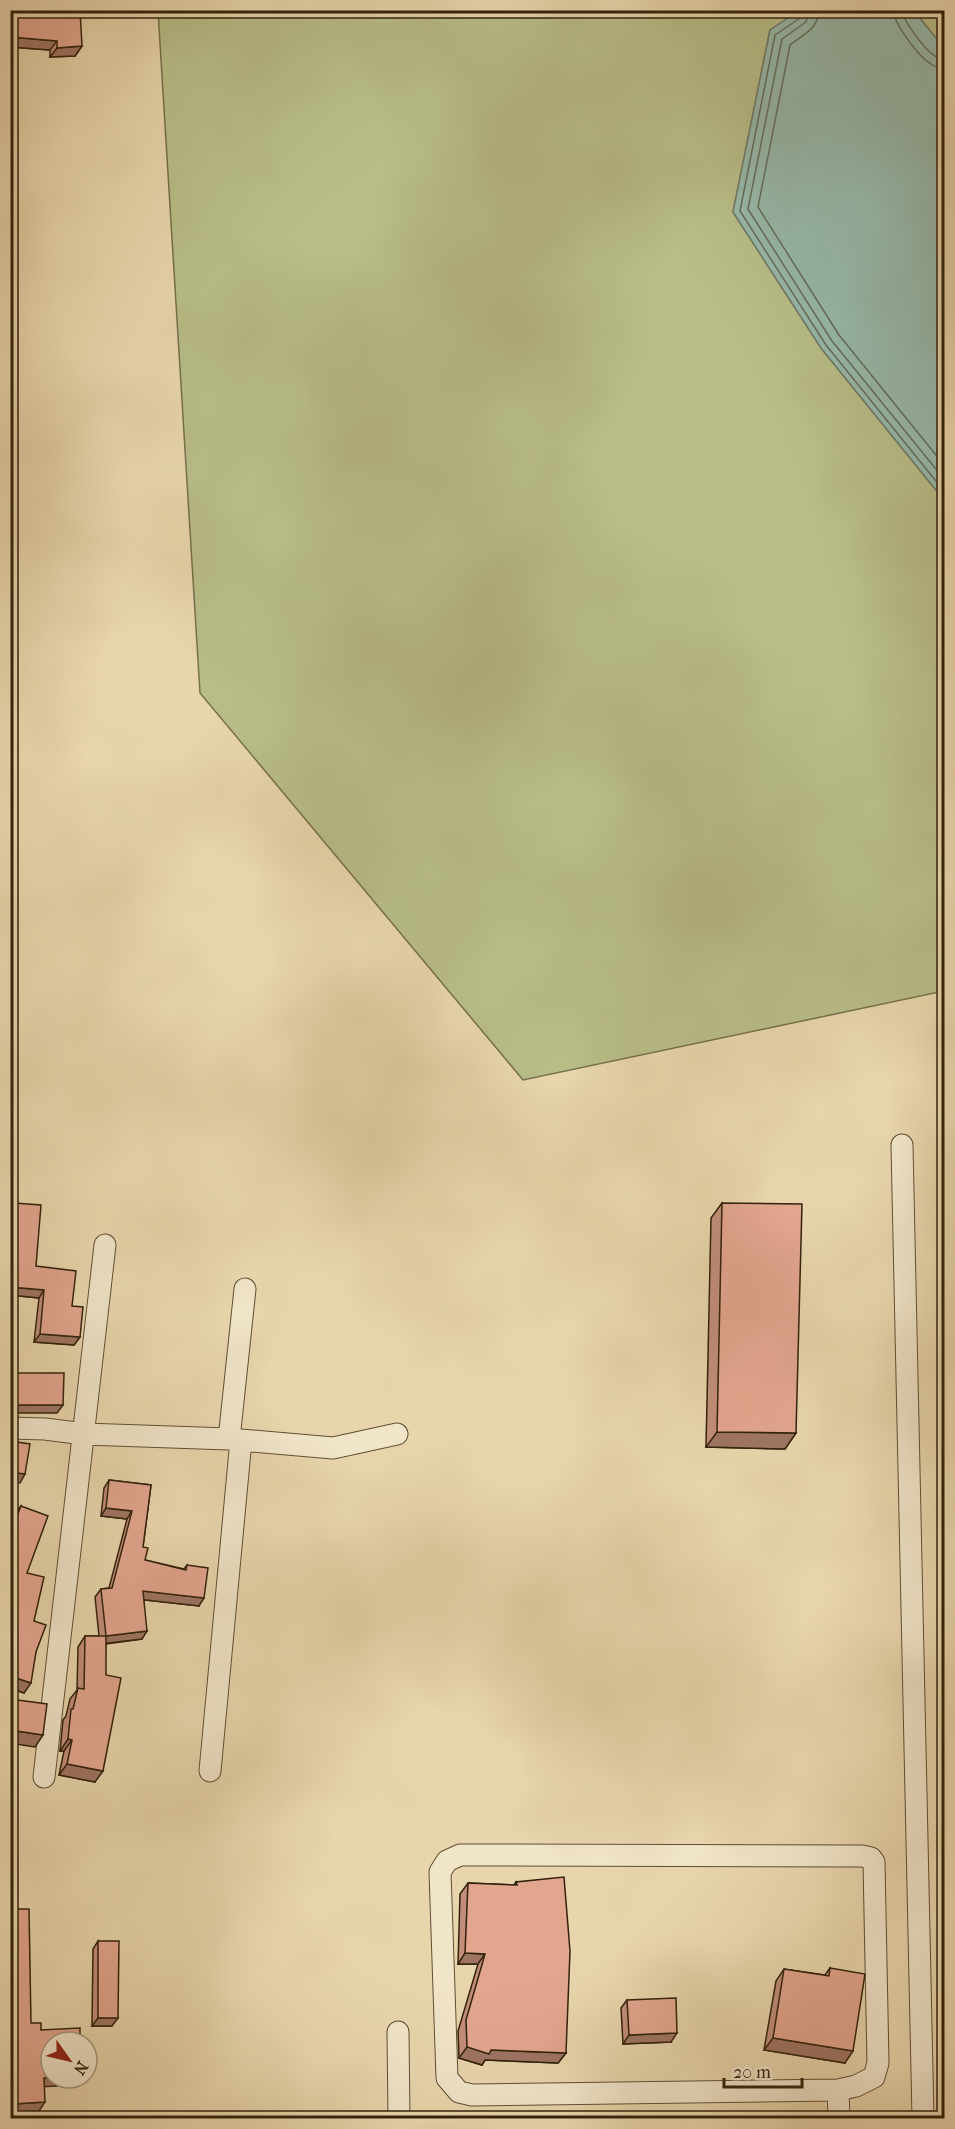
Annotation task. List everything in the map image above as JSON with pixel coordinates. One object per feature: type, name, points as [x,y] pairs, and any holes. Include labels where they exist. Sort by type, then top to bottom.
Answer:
[{"type":"street","points":[[902,1145],[923,2118]]},
{"type":"street","points":[[44,1777],[105,1245]]},
{"type":"street","points":[[210,1771],[245,1289]]},
{"type":"street","points":[[10,1428],[45,1429],[84,1434],[235,1440],[333,1448],[398,1434]]},
{"type":"street","points":[[459,1855],[862,1856],[871,1858],[874,1862],[878,2063],[874,2077],[856,2086],[838,2091],[472,2095],[459,2092],[447,2078],[440,1872],[447,1861],[459,1855]]},
{"type":"street","points":[[398,2032],[399,2118]]},
{"type":"street","points":[[838,2091],[839,2118]]},
{"type":"green space","points":[[158,11],[800,11],[770,30],[733,212],[821,348],[944,500],[944,991],[523,1080],[200,693]]},
{"type":"green space","points":[[914,11],[944,11],[944,48]]},
{"type":"water","points":[[800,10],[914,11],[944,48],[944,500],[821,348],[733,212],[770,30]]},
{"type":"building","points":[[10,10],[80,10],[82,46],[57,48],[57,41],[10,37]]},
{"type":"building","points":[[14,1203],[41,1205],[36,1266],[76,1271],[72,1306],[83,1307],[80,1337],[40,1334],[44,1290],[10,1287],[10,1248]]},
{"type":"building","points":[[722,1203],[802,1204],[796,1433],[717,1432]]},
{"type":"building","points":[[10,1372],[64,1373],[63,1405],[18,1405],[18,1407],[10,1408]]},
{"type":"building","points":[[10,1441],[30,1444],[25,1474],[10,1472]]},
{"type":"building","points":[[109,1480],[151,1485],[143,1547],[148,1548],[145,1560],[186,1570],[187,1565],[208,1568],[204,1598],[143,1591],[147,1631],[106,1636],[101,1589],[112,1588],[132,1511],[106,1508]]},
{"type":"building","points":[[21,1506],[48,1516],[27,1573],[44,1577],[34,1621],[46,1625],[36,1652],[31,1683],[10,1676],[10,1533]]},
{"type":"building","points":[[85,1636],[106,1636],[106,1675],[121,1678],[103,1771],[67,1764],[72,1740],[68,1739],[71,1709],[73,1709],[78,1688],[84,1689]]},
{"type":"building","points":[[10,1699],[47,1704],[43,1735],[10,1730]]},
{"type":"building","points":[[10,1841],[14,1841],[15,1909],[29,1909],[31,2023],[41,2023],[39,2090],[44,2090],[45,2102],[14,2104],[14,2101],[10,2101]]},
{"type":"building","points":[[564,1877],[570,1951],[566,2053],[491,2050],[489,2054],[467,2047],[466,2020],[485,1954],[465,1953],[468,1883],[517,1885],[516,1882]]},
{"type":"building","points":[[98,1941],[119,1941],[118,2018],[98,2018]]},
{"type":"building","points":[[830,1968],[865,1974],[853,2051],[773,2038],[784,1969],[829,1976]]},
{"type":"building","points":[[676,1998],[677,2033],[629,2035],[627,2000]]},
{"type":"building","points":[[80,2028],[80,2030],[41,2030]]}]
